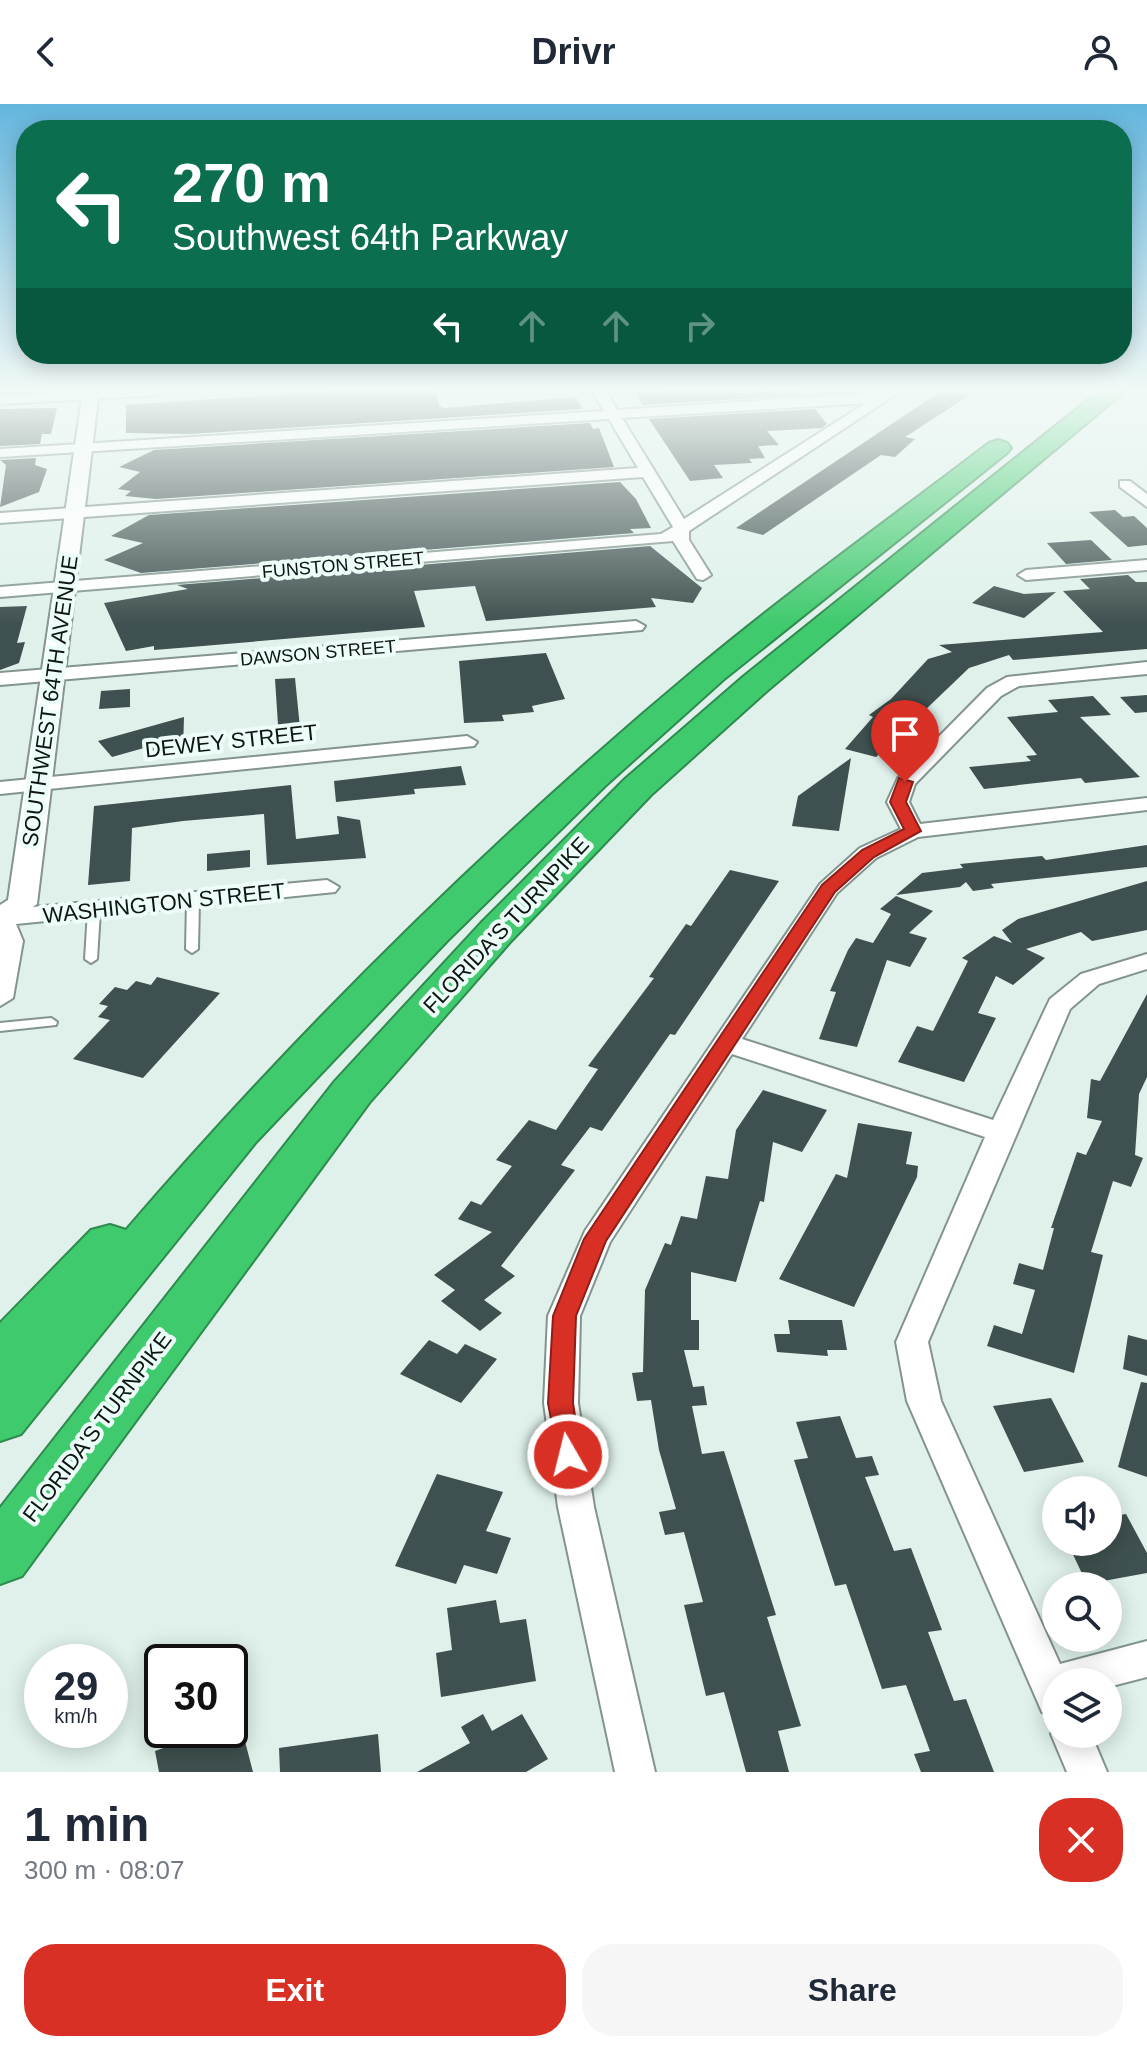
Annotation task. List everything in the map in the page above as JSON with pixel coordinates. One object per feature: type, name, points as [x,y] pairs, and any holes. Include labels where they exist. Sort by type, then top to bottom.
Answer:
[{"type":"highway","name":"FLORIDA'S TURNPIKE","points":[[0,1417],[239,1130],[432,932],[592,778],[711,673],[972,469]]},
{"type":"highway","name":"FLORIDA'S TURNPIKE","points":[[0,1556],[352,1092],[496,932],[638,787],[756,683],[1018,469]]},
{"type":"highway","points":[[0,1359],[153,1198],[239,1130]]},
{"type":"street","name":"SOUTHWEST 64TH AVENUE","points":[[1,918],[22,904],[82,469]]},
{"type":"street","points":[[646,469],[681,527],[681,540],[703,575]]},
{"type":"street","name":"FUNSTON STREET","points":[[0,592],[665,539],[775,469]]},
{"type":"street","points":[[0,518],[648,472]]},
{"type":"street","points":[[1125,484],[1147,502]]},
{"type":"street","points":[[1026,575],[1147,565]]},
{"type":"street","name":"DAWSON STREET","points":[[0,679],[636,626]]},
{"type":"street","points":[[913,831],[898,802],[905,782],[994,692],[1014,681],[1147,668]]},
{"type":"street","name":"DEWEY STREET","points":[[0,788],[467,742]]},
{"type":"street","points":[[635,1772],[576,1507],[561,1403],[564,1316],[596,1239],[828,889],[868,853],[913,831],[1147,804]]},
{"type":"street","name":"WASHINGTON STREET","points":[[1,918],[327,887]]},
{"type":"street","points":[[0,998],[11,941],[1,918]]},
{"type":"street","points":[[1046,1668],[924,1401],[912,1342],[1059,1005],[1090,979],[1147,961]]},
{"type":"street","points":[[725,1043],[1001,1132]]},
{"type":"street","points":[[1117,1668],[1147,1659]]},
{"type":"street","points":[[1077,1748],[1087,1772]]},
{"type":"lane","points":[[192,949],[193,901]]},
{"type":"lane","points":[[91,959],[94,911]]},
{"type":"lane","points":[[0,1027],[51,1022]]},
{"type":"building","points":[[5,469],[47,469],[39,492],[0,507]]},
{"type":"building","points":[[127,469],[588,469],[156,499],[125,496],[131,491],[118,489],[140,472]]},
{"type":"building","points":[[682,469],[717,469],[723,478],[690,481]]},
{"type":"building","points":[[825,469],[861,469],[763,535],[736,528]]},
{"type":"building","points":[[620,482],[636,499],[651,528],[630,529],[634,533],[141,573],[104,560],[143,543],[111,536],[149,515]]},
{"type":"building","points":[[1115,510],[1123,517],[1134,516],[1147,528],[1147,545],[1128,547],[1089,512]]},
{"type":"building","points":[[1091,540],[1112,560],[1066,564],[1047,543]]},
{"type":"building","points":[[650,546],[702,588],[693,603],[651,598],[656,607],[486,621],[475,586],[414,591],[425,627],[154,650],[154,646],[126,651],[104,603],[188,589],[177,585]]},
{"type":"building","points":[[1128,575],[1136,582],[1147,582],[1147,649],[1013,660],[1009,655],[969,668],[876,757],[845,749],[873,717],[869,715],[891,699],[928,659],[952,652],[939,645],[1103,632],[1063,591],[1090,589],[1080,579]]},
{"type":"building","points":[[994,586],[1024,594],[1056,592],[1024,618],[972,603]]},
{"type":"building","points":[[27,606],[17,643],[25,642],[19,663],[0,670],[0,607]]},
{"type":"building","points":[[546,653],[565,699],[532,706],[534,712],[502,715],[504,721],[464,723],[459,661]]},
{"type":"building","points":[[295,678],[301,738],[279,740],[275,679]]},
{"type":"building","points":[[130,689],[130,707],[99,709],[101,691]]},
{"type":"building","points":[[1147,695],[1147,712],[1135,713],[1120,697]]},
{"type":"building","points":[[1093,696],[1111,715],[1080,717],[1140,777],[1085,783],[1081,778],[984,789],[969,767],[1031,761],[1026,756],[1037,755],[1007,717],[1058,712],[1048,700]]},
{"type":"building","points":[[184,717],[183,750],[151,753],[151,746],[112,757],[98,741]]},
{"type":"building","points":[[851,758],[839,831],[792,826],[798,796]]},
{"type":"building","points":[[461,766],[466,785],[414,789],[415,794],[336,802],[334,781]]},
{"type":"building","points":[[291,785],[296,839],[339,834],[337,816],[360,820],[366,858],[267,865],[264,814],[183,821],[132,828],[130,881],[88,885],[94,806]]},
{"type":"building","points":[[1147,845],[1147,867],[991,884],[994,888],[973,891],[966,882],[960,887],[896,895],[922,873],[963,868],[960,864],[1042,856],[1046,860]]},
{"type":"building","points":[[250,850],[250,867],[207,871],[207,854]]},
{"type":"building","points":[[730,870],[779,881],[675,1035],[670,1034],[602,1131],[590,1127],[561,1165],[575,1170],[501,1266],[515,1276],[484,1300],[502,1313],[480,1331],[441,1301],[455,1290],[434,1275],[492,1232],[458,1219],[471,1201],[481,1205],[512,1166],[496,1160],[529,1120],[556,1130],[598,1069],[588,1066],[654,978],[649,977],[686,924],[691,926]]},
{"type":"building","points":[[1147,881],[1147,930],[1092,941],[1081,932],[1026,949],[1045,958],[1013,985],[996,976],[978,1013],[996,1018],[964,1082],[898,1062],[917,1026],[933,1031],[968,961],[962,958],[994,936],[1012,943],[1002,930],[1018,919]]},
{"type":"building","points":[[896,896],[933,911],[909,933],[927,938],[910,967],[887,960],[857,1047],[819,1039],[836,992],[830,991],[848,950],[856,938],[873,943],[891,914],[880,909]]},
{"type":"building","points":[[157,977],[220,993],[143,1078],[73,1059],[110,1020],[98,1017],[108,1006],[99,1004],[115,987],[127,990],[136,981],[151,985]]},
{"type":"building","points":[[1147,994],[1147,1077],[1139,1094],[1135,1155],[1143,1158],[1131,1187],[1113,1181],[1091,1252],[1103,1255],[1074,1373],[987,1346],[994,1325],[1022,1334],[1035,1290],[1013,1284],[1019,1263],[1043,1270],[1054,1228],[1051,1228],[1077,1152],[1086,1155],[1102,1121],[1087,1118],[1091,1079],[1100,1081]]},
{"type":"building","points":[[763,1090],[827,1110],[802,1152],[773,1142],[764,1202],[760,1201],[736,1282],[691,1272],[691,1320],[699,1320],[699,1350],[684,1350],[693,1387],[704,1386],[707,1405],[692,1406],[702,1454],[724,1451],[776,1615],[767,1617],[801,1726],[778,1731],[789,1772],[746,1772],[724,1692],[706,1696],[684,1605],[703,1602],[684,1532],[665,1535],[659,1512],[676,1509],[659,1450],[651,1400],[637,1401],[632,1373],[643,1372],[645,1290],[665,1243],[671,1245],[681,1216],[697,1219],[706,1176],[728,1179],[736,1130]]},
{"type":"building","points":[[858,1123],[912,1132],[906,1164],[918,1166],[917,1177],[854,1307],[779,1279],[836,1174],[847,1178]]},
{"type":"building","points":[[788,1320],[842,1320],[847,1350],[827,1350],[828,1356],[777,1352],[774,1334],[790,1334]]},
{"type":"building","points":[[1128,1335],[1147,1340],[1147,1376],[1123,1369]]},
{"type":"building","points":[[429,1340],[457,1354],[465,1344],[497,1359],[461,1403],[400,1374]]},
{"type":"building","points":[[1141,1382],[1147,1383],[1147,1477],[1118,1467]]},
{"type":"building","points":[[1051,1398],[1084,1462],[1024,1472],[993,1406]]},
{"type":"building","points":[[840,1416],[856,1458],[872,1456],[879,1475],[865,1477],[894,1551],[911,1548],[942,1630],[928,1632],[954,1701],[966,1699],[994,1772],[921,1772],[914,1754],[930,1751],[906,1685],[882,1689],[846,1584],[835,1586],[794,1460],[808,1458],[796,1422]]},
{"type":"building","points":[[437,1474],[503,1492],[486,1531],[511,1538],[497,1574],[464,1565],[456,1584],[395,1566]]},
{"type":"building","points":[[1126,1514],[1147,1553],[1147,1573],[1122,1578],[1122,1572],[1081,1572],[1074,1556],[1122,1556],[1122,1515]]},
{"type":"building","points":[[496,1600],[500,1623],[526,1619],[536,1681],[441,1697],[436,1653],[452,1650],[447,1608]]},
{"type":"building","points":[[483,1714],[492,1731],[522,1714],[548,1759],[526,1772],[417,1772],[470,1743],[461,1727]]},
{"type":"building","points":[[378,1734],[381,1772],[280,1772],[279,1748]]},
{"type":"building","points":[[163,1748],[247,1748],[253,1772],[159,1772],[155,1751]]},
{"type":"route","points":[[568,1455],[561,1403],[564,1316],[596,1239],[828,889],[868,853],[913,831],[898,802],[905,782]]}]
